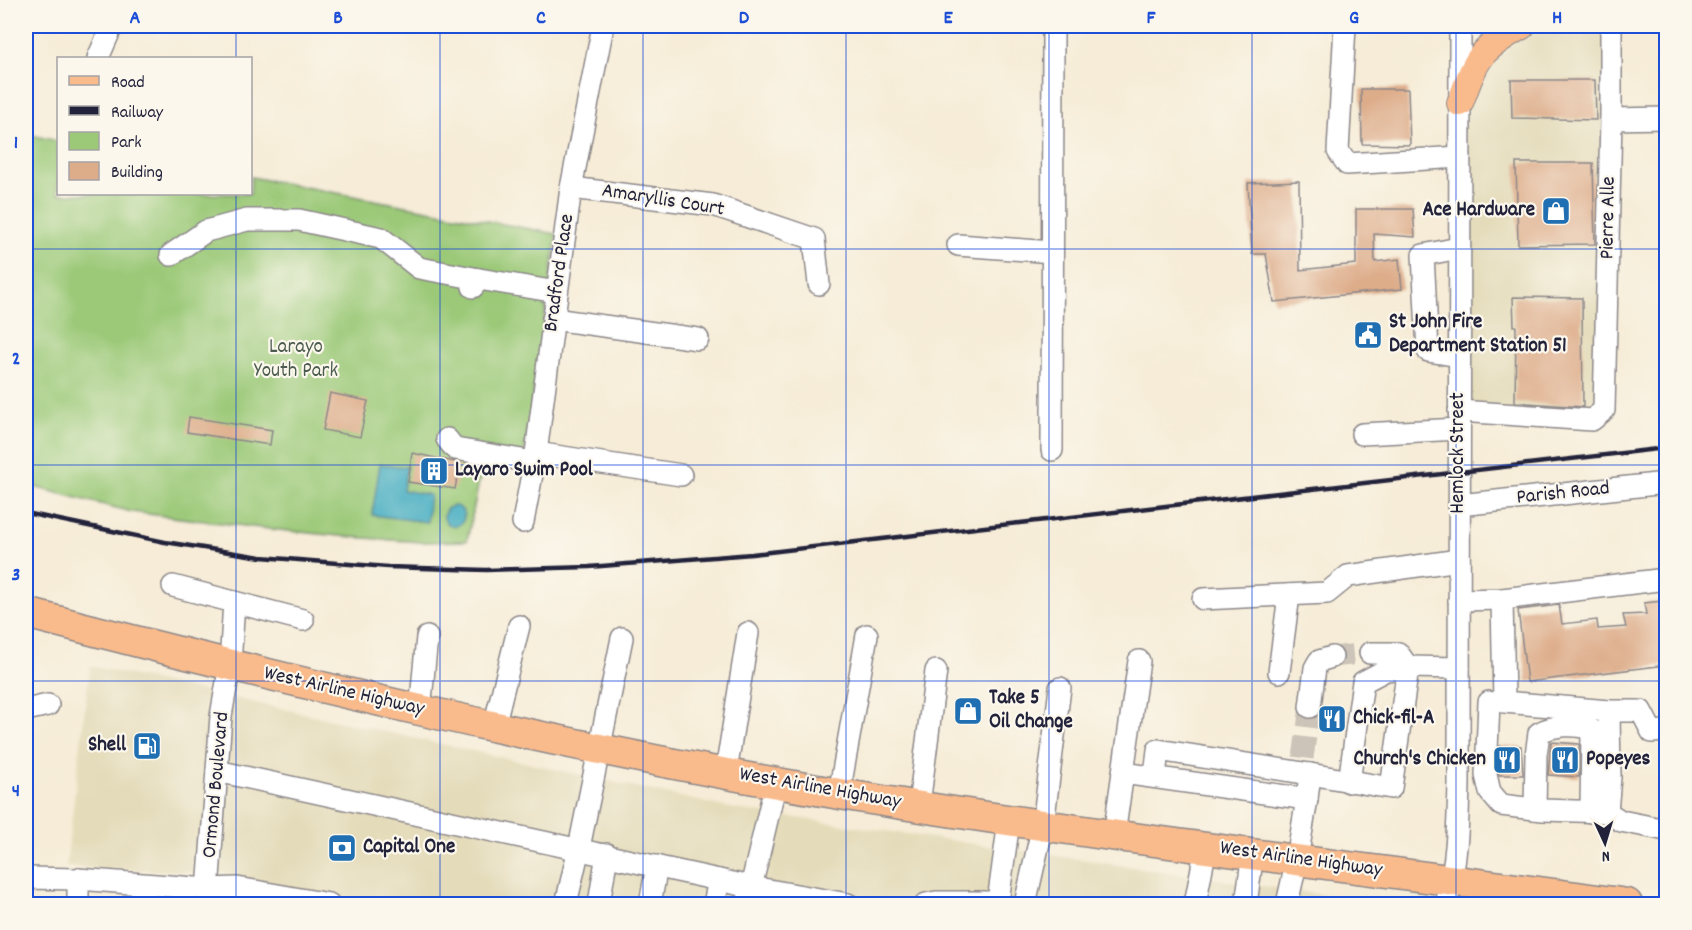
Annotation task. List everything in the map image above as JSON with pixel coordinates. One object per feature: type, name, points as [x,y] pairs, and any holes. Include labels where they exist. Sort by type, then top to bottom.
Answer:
[{"type":"highway","name":"West Airline Highway","points":[[26,613],[420,711],[599,749],[839,794],[1009,821],[1297,859],[1449,892],[1627,904]]},
{"type":"main road","points":[[1460,103],[1478,58],[1487,48],[1522,26]]},
{"type":"street","points":[[98,57],[112,26]]},
{"type":"street","name":"Bradford Place","points":[[523,522],[535,457],[571,188],[603,26]]},
{"type":"street","points":[[1052,450],[1053,26]]},
{"type":"street","points":[[1345,26],[1338,151],[1347,164],[1460,157]]},
{"type":"street","name":"Hemlock Street","points":[[1449,892],[1457,850],[1459,702],[1460,26]]},
{"type":"street","name":"Pierre Alle","points":[[1459,420],[1593,420],[1604,410],[1611,26]]},
{"type":"street","points":[[1611,118],[1666,118]]},
{"type":"street","name":"Amaryllis Court","points":[[571,188],[713,205],[814,239],[819,284]]},
{"type":"street","points":[[171,255],[206,231],[247,220],[299,220],[381,238],[419,268],[476,283],[516,290],[557,291]]},
{"type":"street","points":[[958,245],[1052,252]]},
{"type":"street","points":[[1459,248],[1423,255],[1428,351],[1459,356]]},
{"type":"street","points":[[553,319],[698,339]]},
{"type":"street","points":[[1362,434],[1459,420]]},
{"type":"street","points":[[447,439],[455,448],[487,450],[681,475]]},
{"type":"street","name":"Parish Road","points":[[1459,505],[1666,483]]},
{"type":"street","points":[[1203,599],[1328,593],[1348,576],[1459,560]]},
{"type":"street","points":[[1459,600],[1502,599],[1666,579]]},
{"type":"street","points":[[172,586],[303,620]]},
{"type":"street","points":[[1279,672],[1288,595]]},
{"type":"street","points":[[1502,599],[1502,682],[1496,702],[1486,775],[1490,792],[1501,805],[1599,812],[1621,821],[1666,830]]},
{"type":"street","name":"Ormond Boulevard","points":[[208,897],[221,716],[230,665],[234,602]]},
{"type":"street","points":[[494,726],[519,626]]},
{"type":"street","points":[[726,772],[748,633]]},
{"type":"street","points":[[839,794],[867,635]]},
{"type":"street","points":[[420,711],[427,638]]},
{"type":"street","points":[[566,904],[622,638]]},
{"type":"street","points":[[1155,777],[1158,750],[1307,766],[1349,782],[1391,788],[1408,667],[1398,653],[1371,653]]},
{"type":"street","points":[[1310,707],[1314,668],[1319,660],[1332,657]]},
{"type":"street","points":[[1114,835],[1139,661]]},
{"type":"street","points":[[1349,782],[1363,682],[1386,670],[1408,667],[1459,668]]},
{"type":"street","points":[[919,806],[936,671]]},
{"type":"street","points":[[1025,904],[1043,825],[1060,688]]},
{"type":"street","points":[[1459,702],[1496,702],[1609,711],[1641,711],[1652,732],[1666,731]]},
{"type":"street","points":[[26,710],[48,705]]},
{"type":"street","points":[[1599,812],[1610,777],[1609,711]]},
{"type":"street","points":[[1535,809],[1536,755],[1539,734],[1551,727],[1585,727],[1592,730],[1599,812]]},
{"type":"street","points":[[1287,904],[1307,799],[1307,766]]},
{"type":"street","points":[[217,771],[719,880],[749,896],[848,904]]},
{"type":"street","points":[[1123,773],[1307,799]]},
{"type":"street","points":[[749,896],[776,782]]},
{"type":"street","points":[[926,904],[936,902],[998,903],[1009,821]]},
{"type":"street","points":[[1195,904],[1206,847]]},
{"type":"street","points":[[1246,904],[1253,853]]},
{"type":"street","points":[[599,904],[607,854]]},
{"type":"street","points":[[650,904],[657,866]]},
{"type":"street","points":[[26,878],[78,879],[208,897],[237,888],[280,900],[329,904]]},
{"type":"street","points":[[78,879],[78,904]]},
{"type":"street","points":[[714,904],[719,880]]},
{"type":"shaded area","points":[[1525,26],[1611,26],[1604,410],[1459,411],[1460,103]]},
{"type":"shaded area","points":[[90,666],[734,809],[1387,904],[234,904],[235,874],[66,867]]},
{"type":"green space","name":"Larayo Youth Park","points":[[26,134],[57,141],[57,195],[252,195],[252,177],[557,234],[522,467],[481,472],[467,541],[421,542],[350,537],[132,512],[26,485]]},
{"type":"water","points":[[380,464],[407,467],[403,490],[430,495],[427,522],[372,515]]},
{"type":"water","points":[[450,506],[458,506],[464,512],[464,520],[458,526],[450,526],[444,520],[444,512]]},
{"type":"building","points":[[1511,80],[1595,80],[1596,120],[1512,118]]},
{"type":"building","points":[[1361,89],[1408,89],[1410,145],[1362,144]]},
{"type":"building","points":[[1516,163],[1593,163],[1595,244],[1518,245]]},
{"type":"building","points":[[1299,181],[1300,270],[1356,264],[1356,209],[1413,209],[1415,237],[1374,234],[1375,262],[1399,259],[1402,289],[1274,302],[1266,254],[1252,254],[1248,183]]},
{"type":"building","points":[[1513,297],[1582,298],[1583,407],[1515,402],[1516,326],[1514,326]]},
{"type":"building","points":[[330,393],[368,401],[360,437],[323,430]]},
{"type":"building","points":[[189,417],[272,430],[270,445],[187,432]]},
{"type":"building","name":"Layaro Swim Pool","points":[[412,453],[460,463],[455,489],[408,482]]},
{"type":"building","points":[[1662,601],[1663,607],[1666,607],[1666,665],[1527,682],[1518,610],[1559,605],[1562,624],[1597,620],[1598,629],[1626,627],[1623,615],[1646,614],[1644,603]]},
{"type":"building","name":"Popeyes","points":[[1551,742],[1579,744],[1579,777],[1548,775]]},
{"type":"building","points":[[1500,746],[1521,746],[1523,775],[1499,775]]},
{"type":"tunnel","points":[[1332,657],[1370,653]]},
{"type":"tunnel","points":[[1303,758],[1310,707]]},
{"type":"railway","points":[[26,513],[165,542],[261,557],[388,567],[486,570],[589,567],[752,554],[1666,448]]},
{"type":"place","name":"Ace Hardware","points":[[1556,211]]},
{"type":"place","name":"St John Fire Department Station 51","points":[[1368,335]]},
{"type":"place","name":"Layaro Swim Pool","points":[[434,471]]},
{"type":"place","name":"Take 5 Oil Change","points":[[968,711]]},
{"type":"place","name":"Chick-fil-A","points":[[1332,719]]},
{"type":"place","name":"Shell","points":[[147,746]]},
{"type":"place","name":"Church's Chicken","points":[[1507,760]]},
{"type":"place","name":"Popeyes","points":[[1565,760]]},
{"type":"place","name":"Capital One","points":[[342,848]]}]
